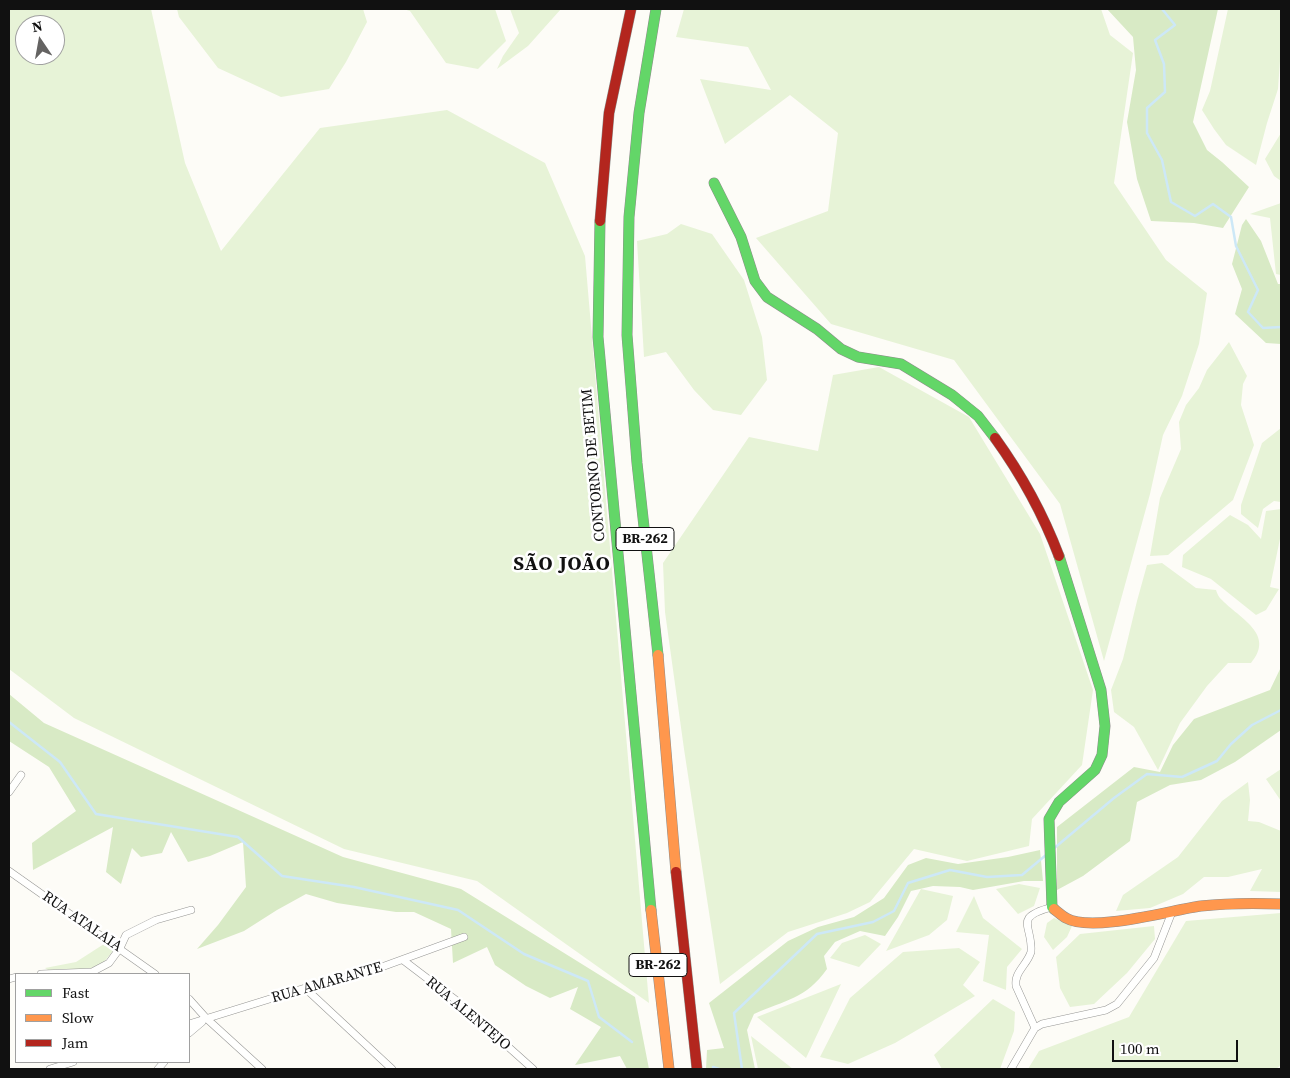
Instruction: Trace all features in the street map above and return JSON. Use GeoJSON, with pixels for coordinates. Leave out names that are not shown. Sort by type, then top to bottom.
{"type":"FeatureCollection","features":[{"type":"Feature","properties":{"kind":"main road","name":"CONTORNO DE BETIM"},"geometry":{"type":"LineString","coordinates":[[631,9],[610,113],[600,219],[598,337],[644,850],[669,1069]]}},
{"type":"Feature","properties":{"kind":"main road","name":"BR-262"},"geometry":{"type":"LineString","coordinates":[[656,9],[639,113],[629,217],[627,335],[637,463],[697,1069]]}},
{"type":"Feature","properties":{"kind":"main road"},"geometry":{"type":"LineString","coordinates":[[714,183],[741,237],[756,281],[767,297],[817,329],[841,349],[858,357],[901,364],[952,395],[978,416],[1004,452],[1039,510],[1058,554],[1101,690],[1105,726],[1102,754],[1094,770],[1059,802],[1049,819],[1052,907],[1067,919],[1090,923],[1148,917],[1200,906],[1241,903],[1281,904]]}},
{"type":"Feature","properties":{"kind":"street"},"geometry":{"type":"LineString","coordinates":[[9,792],[21,774]]}},
{"type":"Feature","properties":{"kind":"street","name":"RUA ATALAIA"},"geometry":{"type":"LineString","coordinates":[[9,870],[154,973]]}},
{"type":"Feature","properties":{"kind":"street"},"geometry":{"type":"LineString","coordinates":[[1035,1028],[1015,980],[1016,975],[1032,952],[1027,928],[1028,919],[1032,914],[1052,907]]}},
{"type":"Feature","properties":{"kind":"street"},"geometry":{"type":"LineString","coordinates":[[66,973],[92,972],[109,962],[120,948],[126,935],[156,920],[191,910]]}},
{"type":"Feature","properties":{"kind":"street"},"geometry":{"type":"LineString","coordinates":[[1011,1069],[1035,1028],[1042,1024],[1106,1010],[1117,1004],[1154,958],[1172,912]]}},
{"type":"Feature","properties":{"kind":"street","name":"RUA AMARANTE"},"geometry":{"type":"LineString","coordinates":[[190,1024],[305,988],[368,972],[464,937]]}},
{"type":"Feature","properties":{"kind":"street","name":"RUA ALENTEJO"},"geometry":{"type":"LineString","coordinates":[[403,960],[457,1001],[533,1069]]}},
{"type":"Feature","properties":{"kind":"street"},"geometry":{"type":"LineString","coordinates":[[305,988],[392,1069]]}},
{"type":"Feature","properties":{"kind":"street"},"geometry":{"type":"LineString","coordinates":[[190,1001],[262,1069]]}},
{"type":"Feature","properties":{"kind":"street"},"geometry":{"type":"LineString","coordinates":[[190,1032],[206,1018]]}},
{"type":"Feature","properties":{"kind":"street"},"geometry":{"type":"LineString","coordinates":[[50,1069],[70,1063]]}},
{"type":"Feature","properties":{"kind":"green space"},"geometry":{"type":"Polygon","coordinates":[[[9,9],[151,9],[185,163],[221,251],[320,128],[447,110],[545,163],[585,256],[649,1003],[477,881],[344,849],[74,718],[9,669],[9,9]]]}},
{"type":"Feature","properties":{"kind":"green space"},"geometry":{"type":"Polygon","coordinates":[[[177,9],[363,9],[367,22],[329,89],[281,97],[218,68],[179,17],[177,9]]]}},
{"type":"Feature","properties":{"kind":"green space"},"geometry":{"type":"Polygon","coordinates":[[[403,9],[495,9],[506,41],[478,69],[446,63],[410,11],[403,9]]]}},
{"type":"Feature","properties":{"kind":"green space"},"geometry":{"type":"Polygon","coordinates":[[[510,9],[561,9],[528,46],[497,69],[503,56],[519,33],[510,9]]]}},
{"type":"Feature","properties":{"kind":"green space"},"geometry":{"type":"Polygon","coordinates":[[[684,9],[1101,9],[1110,35],[1133,53],[1114,183],[1166,260],[1207,293],[1199,344],[1182,396],[1163,435],[1150,494],[1104,661],[1060,504],[954,360],[831,324],[756,238],[828,211],[838,133],[790,95],[725,144],[700,79],[771,90],[748,47],[676,37],[684,9]]]}},
{"type":"Feature","properties":{"kind":"green space"},"geometry":{"type":"Polygon","coordinates":[[[1107,9],[1218,9],[1193,122],[1207,150],[1249,187],[1223,228],[1194,223],[1151,221],[1137,179],[1127,122],[1136,70],[1133,37],[1107,9]]]}},
{"type":"Feature","properties":{"kind":"green space"},"geometry":{"type":"Polygon","coordinates":[[[1228,9],[1281,9],[1278,89],[1256,165],[1226,145],[1202,110],[1210,91],[1228,9]]]}},
{"type":"Feature","properties":{"kind":"green space"},"geometry":{"type":"Polygon","coordinates":[[[1281,133],[1281,181],[1274,176],[1265,159],[1281,133]]]}},
{"type":"Feature","properties":{"kind":"green space"},"geometry":{"type":"Polygon","coordinates":[[[1281,203],[1281,275],[1276,274],[1270,218],[1250,214],[1281,203]]]}},
{"type":"Feature","properties":{"kind":"green space"},"geometry":{"type":"Polygon","coordinates":[[[1246,219],[1261,241],[1278,284],[1281,284],[1281,344],[1266,343],[1235,314],[1242,289],[1232,264],[1242,225],[1246,219]]]}},
{"type":"Feature","properties":{"kind":"green space"},"geometry":{"type":"Polygon","coordinates":[[[681,224],[712,234],[744,280],[762,337],[767,380],[741,415],[713,410],[694,390],[666,352],[644,357],[637,241],[667,234],[681,224]]]}},
{"type":"Feature","properties":{"kind":"green space"},"geometry":{"type":"Polygon","coordinates":[[[1229,342],[1247,376],[1243,384],[1241,405],[1254,445],[1233,500],[1168,555],[1150,556],[1160,498],[1181,449],[1179,422],[1186,405],[1199,388],[1207,370],[1229,342]]]}},
{"type":"Feature","properties":{"kind":"green space"},"geometry":{"type":"Polygon","coordinates":[[[879,367],[969,417],[1040,534],[1093,690],[1082,765],[1032,819],[1029,846],[967,861],[914,849],[870,902],[847,913],[788,932],[720,984],[665,612],[663,563],[749,437],[818,451],[833,375],[879,367]]]}},
{"type":"Feature","properties":{"kind":"green space"},"geometry":{"type":"Polygon","coordinates":[[[1281,428],[1281,502],[1274,501],[1263,509],[1258,528],[1241,514],[1241,505],[1262,443],[1281,428]]]}},
{"type":"Feature","properties":{"kind":"green space"},"geometry":{"type":"Polygon","coordinates":[[[1281,509],[1281,534],[1270,587],[1279,589],[1266,610],[1256,615],[1211,579],[1182,567],[1183,555],[1230,515],[1248,525],[1261,539],[1266,511],[1281,509]]]}},
{"type":"Feature","properties":{"kind":"green space"},"geometry":{"type":"Polygon","coordinates":[[[1162,563],[1196,588],[1216,590],[1221,599],[1252,627],[1259,643],[1258,653],[1251,663],[1228,663],[1207,686],[1180,723],[1158,770],[1134,727],[1114,712],[1111,690],[1123,659],[1147,565],[1162,563]]]}},
{"type":"Feature","properties":{"kind":"green space"},"geometry":{"type":"Polygon","coordinates":[[[1281,667],[1281,730],[1235,762],[1201,780],[1170,785],[1137,802],[1130,841],[1083,876],[1057,890],[1057,827],[1134,767],[1160,772],[1173,745],[1194,719],[1270,690],[1281,667]]]}},
{"type":"Feature","properties":{"kind":"green space"},"geometry":{"type":"Polygon","coordinates":[[[9,694],[44,723],[343,857],[461,889],[635,997],[649,1069],[627,1069],[620,1056],[575,1065],[601,1027],[570,1009],[578,987],[550,998],[526,986],[495,965],[487,947],[453,963],[451,929],[414,912],[396,912],[337,903],[306,894],[244,931],[197,949],[218,925],[246,887],[243,842],[210,856],[188,862],[171,832],[162,853],[141,857],[132,848],[121,884],[106,872],[113,827],[33,870],[32,843],[76,811],[49,767],[9,741],[9,694]]]}},
{"type":"Feature","properties":{"kind":"green space"},"geometry":{"type":"Polygon","coordinates":[[[1281,769],[1281,801],[1266,779],[1281,769]]]}},
{"type":"Feature","properties":{"kind":"green space"},"geometry":{"type":"Polygon","coordinates":[[[1248,782],[1250,800],[1248,821],[1259,822],[1281,831],[1281,892],[1250,891],[1262,869],[1228,877],[1204,877],[1183,894],[1150,908],[1116,911],[1123,895],[1178,857],[1222,801],[1248,782]]]}},
{"type":"Feature","properties":{"kind":"green space"},"geometry":{"type":"Polygon","coordinates":[[[1040,850],[1043,881],[1024,881],[973,890],[960,887],[933,886],[911,891],[898,917],[885,936],[860,931],[835,942],[824,956],[827,969],[811,987],[794,998],[754,1014],[747,1030],[755,1069],[706,1069],[707,1050],[724,1048],[709,1003],[788,941],[818,927],[854,917],[884,898],[908,865],[926,858],[958,864],[1008,857],[1040,850]]]}},
{"type":"Feature","properties":{"kind":"green space"},"geometry":{"type":"Polygon","coordinates":[[[1019,884],[1040,888],[1034,906],[1018,914],[996,889],[1019,884]]]}},
{"type":"Feature","properties":{"kind":"green space"},"geometry":{"type":"Polygon","coordinates":[[[921,889],[953,896],[947,920],[929,935],[886,951],[921,889]]]}},
{"type":"Feature","properties":{"kind":"green space"},"geometry":{"type":"Polygon","coordinates":[[[974,896],[983,918],[1022,949],[1007,967],[1006,990],[983,981],[989,935],[956,932],[974,896]]]}},
{"type":"Feature","properties":{"kind":"green space"},"geometry":{"type":"Polygon","coordinates":[[[1281,913],[1281,1065],[1276,1069],[1028,1069],[1039,1051],[1129,1017],[1186,921],[1281,913]]]}},
{"type":"Feature","properties":{"kind":"green space"},"geometry":{"type":"Polygon","coordinates":[[[1054,918],[1072,926],[1067,937],[1053,950],[1044,937],[1047,923],[1054,918]]]}},
{"type":"Feature","properties":{"kind":"green space"},"geometry":{"type":"Polygon","coordinates":[[[1154,926],[1155,939],[1127,973],[1094,1004],[1070,1007],[1060,988],[1056,957],[1080,934],[1154,926]]]}},
{"type":"Feature","properties":{"kind":"green space"},"geometry":{"type":"Polygon","coordinates":[[[865,935],[881,944],[859,967],[830,958],[842,943],[865,935]]]}},
{"type":"Feature","properties":{"kind":"green space"},"geometry":{"type":"Polygon","coordinates":[[[104,944],[113,951],[103,963],[91,968],[48,970],[45,968],[76,962],[104,944]]]}},
{"type":"Feature","properties":{"kind":"green space"},"geometry":{"type":"Polygon","coordinates":[[[959,948],[980,962],[963,985],[975,996],[895,1043],[848,1064],[820,1057],[850,998],[903,952],[959,948]]]}},
{"type":"Feature","properties":{"kind":"green space"},"geometry":{"type":"Polygon","coordinates":[[[841,984],[806,1058],[757,1017],[841,984]]]}},
{"type":"Feature","properties":{"kind":"green space"},"geometry":{"type":"Polygon","coordinates":[[[993,999],[1015,1012],[1014,1031],[1000,1069],[942,1069],[934,1055],[993,999]]]}},
{"type":"Feature","properties":{"kind":"green space"},"geometry":{"type":"Polygon","coordinates":[[[751,1036],[793,1069],[758,1069],[751,1036]]]}},
{"type":"Feature","properties":{"kind":"waterway"},"geometry":{"type":"LineString","coordinates":[[1162,9],[1175,25],[1155,40],[1164,64],[1165,92],[1147,108],[1147,133],[1162,160],[1171,202],[1195,216],[1213,204],[1231,217],[1236,246],[1258,290],[1248,312],[1263,328],[1281,327]]}},
{"type":"Feature","properties":{"kind":"waterway"},"geometry":{"type":"LineString","coordinates":[[1052,850],[1114,798],[1147,774],[1182,777],[1217,761],[1231,744],[1252,725],[1281,710]]}},
{"type":"Feature","properties":{"kind":"waterway"},"geometry":{"type":"LineString","coordinates":[[9,722],[60,762],[96,814],[238,837],[282,876],[354,887],[458,910],[524,954],[588,981],[599,1017],[632,1042]]}},
{"type":"Feature","properties":{"kind":"waterway"},"geometry":{"type":"LineString","coordinates":[[742,1069],[734,1013],[817,934],[873,922],[894,911],[908,883],[950,870],[987,877],[1022,875],[1046,855]]}},
{"type":"Feature","properties":{"kind":"waterway"},"geometry":{"type":"LineString","coordinates":[[713,1067],[719,1069]]}},
{"type":"Feature","properties":{"kind":"traffic: fast"},"geometry":{"type":"LineString","coordinates":[[656,9],[639,113],[629,217],[627,335],[637,463],[658,655]]}},
{"type":"Feature","properties":{"kind":"traffic: fast"},"geometry":{"type":"LineString","coordinates":[[714,183],[741,237],[755,281],[767,297],[817,329],[841,349],[858,357],[901,364],[952,395],[978,416],[995,438]]}},
{"type":"Feature","properties":{"kind":"traffic: fast"},"geometry":{"type":"LineString","coordinates":[[600,221],[598,337],[651,910]]}},
{"type":"Feature","properties":{"kind":"traffic: fast"},"geometry":{"type":"LineString","coordinates":[[1054,909],[1052,907],[1049,819],[1059,802],[1095,770],[1102,755],[1105,726],[1101,690],[1059,556]]}},
{"type":"Feature","properties":{"kind":"traffic: slow"},"geometry":{"type":"LineString","coordinates":[[658,655],[676,872]]}},
{"type":"Feature","properties":{"kind":"traffic: slow"},"geometry":{"type":"LineString","coordinates":[[1054,909],[1066,918],[1078,922],[1094,923],[1132,919],[1201,906],[1281,904]]}},
{"type":"Feature","properties":{"kind":"traffic: slow"},"geometry":{"type":"LineString","coordinates":[[651,910],[669,1069]]}},
{"type":"Feature","properties":{"kind":"traffic: jam"},"geometry":{"type":"LineString","coordinates":[[600,221],[609,113],[631,9]]}},
{"type":"Feature","properties":{"kind":"traffic: jam"},"geometry":{"type":"LineString","coordinates":[[995,438],[1031,495],[1059,556]]}},
{"type":"Feature","properties":{"kind":"traffic: jam"},"geometry":{"type":"LineString","coordinates":[[676,872],[697,1069]]}},
{"type":"Feature","properties":{"kind":"district","name":"SÃO JOÃO"},"geometry":{"type":"Point","coordinates":[562,565]}}]}
